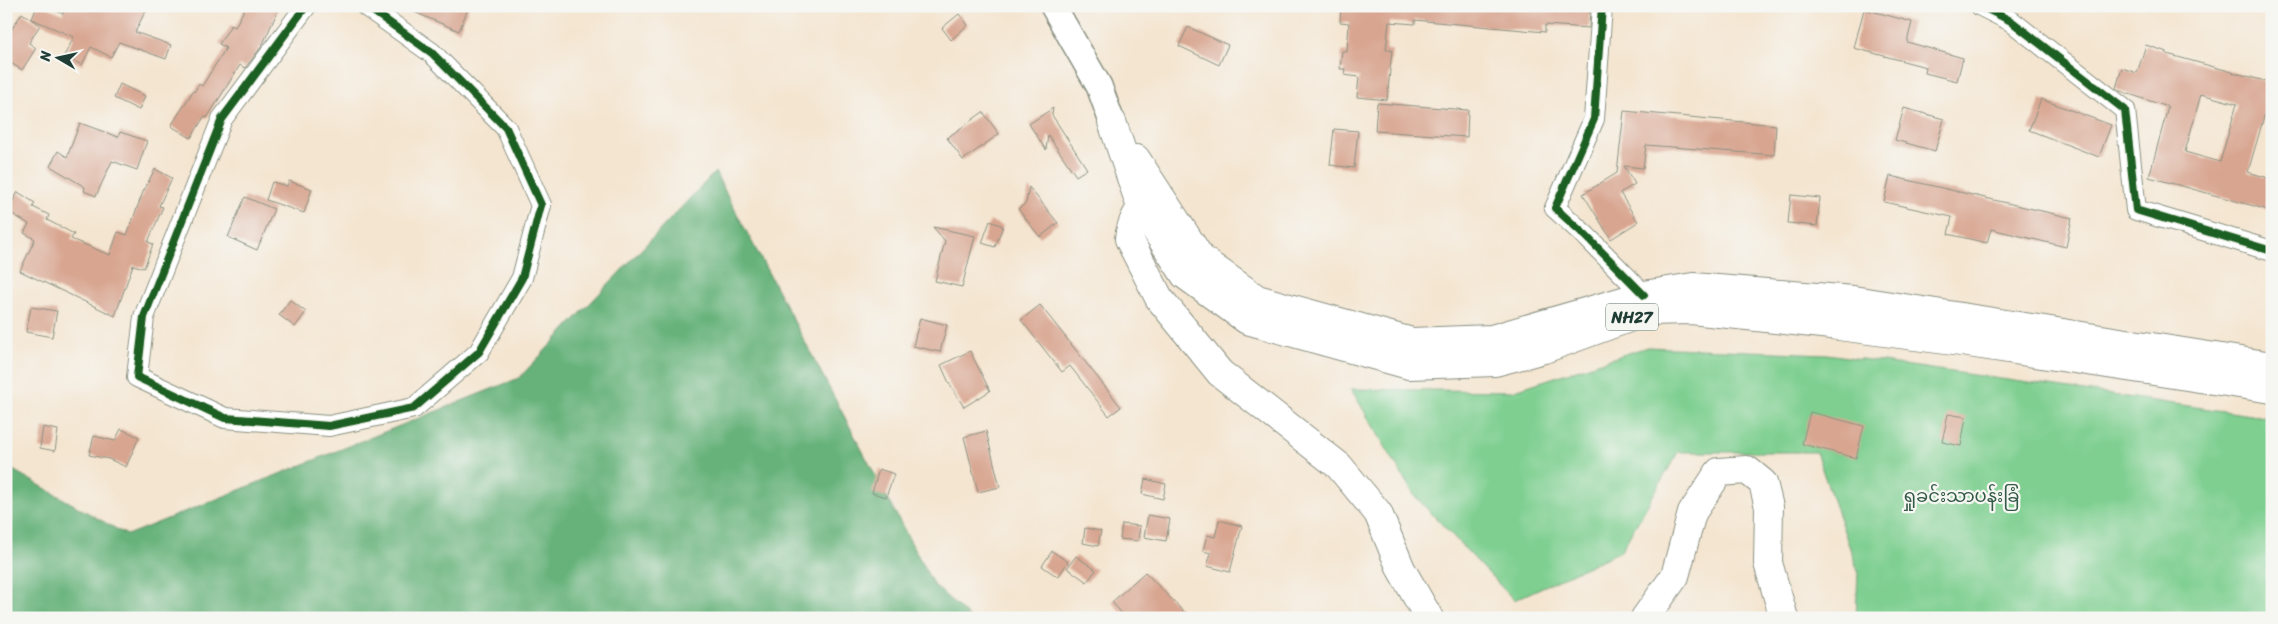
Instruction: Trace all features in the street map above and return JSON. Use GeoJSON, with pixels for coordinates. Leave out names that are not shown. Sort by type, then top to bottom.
{"type":"FeatureCollection","features":[{"type":"Feature","properties":{"kind":"highway","name":"NH27"},"geometry":{"type":"LineString","coordinates":[[1112,122],[1184,275],[1247,320],[1409,366],[1495,362],[1544,349],[1648,311],[1692,299],[1831,325],[1959,342],[2272,389]]}},
{"type":"Feature","properties":{"kind":"highway","name":"NH27"},"geometry":{"type":"LineString","coordinates":[[1149,200],[1201,259],[1257,299],[1412,342],[1492,339],[1644,295],[1692,299],[1853,300],[2272,366]]}},
{"type":"Feature","properties":{"kind":"highway"},"geometry":{"type":"LineString","coordinates":[[1149,200],[1130,229],[1129,239],[1159,298],[1220,373],[1339,466],[1378,513],[1401,569],[1429,618]]}},
{"type":"Feature","properties":{"kind":"highway"},"geometry":{"type":"LineString","coordinates":[[1645,618],[1675,576],[1692,513],[1719,472],[1747,470],[1763,483],[1769,507],[1768,563],[1784,618]]}},
{"type":"Feature","properties":{"kind":"main road"},"geometry":{"type":"LineString","coordinates":[[1052,6],[1099,86],[1112,122]]}},
{"type":"Feature","properties":{"kind":"street"},"geometry":{"type":"LineString","coordinates":[[306,6],[222,119],[144,317],[137,377],[226,418],[329,426],[414,408],[479,352],[522,278],[541,205],[506,128],[432,53],[366,6]]}},
{"type":"Feature","properties":{"kind":"street"},"geometry":{"type":"LineString","coordinates":[[1602,6],[1594,119],[1555,208],[1586,236],[1644,295]]}},
{"type":"Feature","properties":{"kind":"street"},"geometry":{"type":"LineString","coordinates":[[1981,6],[2011,21],[2126,110],[2136,210],[2272,251]]}},
{"type":"Feature","properties":{"kind":"green space"},"geometry":{"type":"Polygon","coordinates":[[[715,172],[933,584],[970,618],[6,618],[6,466],[127,535],[519,378],[715,172]]]}},
{"type":"Feature","properties":{"kind":"green space","name":"ရှုခင်းသာပန်းခြံ"},"geometry":{"type":"Polygon","coordinates":[[[1647,347],[1827,354],[2272,418],[2272,618],[1856,618],[1858,571],[1816,452],[1678,452],[1621,551],[1514,600],[1414,495],[1351,389],[1512,391],[1647,347]]]}},
{"type":"Feature","properties":{"kind":"building"},"geometry":{"type":"Polygon","coordinates":[[[37,6],[45,6],[63,14],[65,6],[148,6],[135,32],[171,45],[166,59],[119,42],[111,57],[91,47],[82,65],[64,56],[74,37],[32,19],[37,6]]]}},
{"type":"Feature","properties":{"kind":"building"},"geometry":{"type":"Polygon","coordinates":[[[246,6],[280,6],[262,46],[245,68],[240,65],[207,118],[204,117],[191,138],[171,126],[193,91],[199,84],[202,86],[226,48],[219,44],[231,25],[235,27],[246,6]]]}},
{"type":"Feature","properties":{"kind":"building"},"geometry":{"type":"Polygon","coordinates":[[[400,6],[469,6],[459,31],[400,6]]]}},
{"type":"Feature","properties":{"kind":"building"},"geometry":{"type":"Polygon","coordinates":[[[1341,6],[1590,6],[1589,28],[1545,25],[1545,32],[1415,20],[1415,24],[1389,22],[1386,50],[1392,50],[1387,100],[1357,97],[1359,77],[1344,75],[1345,69],[1340,69],[1342,51],[1347,52],[1349,23],[1340,22],[1341,6]]]}},
{"type":"Feature","properties":{"kind":"building"},"geometry":{"type":"Polygon","coordinates":[[[1864,9],[1912,22],[1907,42],[1963,58],[1957,81],[1925,73],[1926,67],[1854,48],[1864,9]]]}},
{"type":"Feature","properties":{"kind":"building"},"geometry":{"type":"Polygon","coordinates":[[[22,13],[40,25],[29,43],[36,48],[22,70],[6,60],[6,38],[22,13]]]}},
{"type":"Feature","properties":{"kind":"building"},"geometry":{"type":"Polygon","coordinates":[[[959,14],[968,25],[951,40],[942,28],[959,14]]]}},
{"type":"Feature","properties":{"kind":"building"},"geometry":{"type":"Polygon","coordinates":[[[1188,27],[1228,45],[1219,65],[1179,46],[1188,27]]]}},
{"type":"Feature","properties":{"kind":"building"},"geometry":{"type":"Polygon","coordinates":[[[2146,45],[2167,52],[2167,54],[2272,83],[2272,112],[2266,110],[2248,172],[2272,179],[2272,211],[2149,177],[2168,107],[2116,88],[2122,68],[2137,73],[2146,45]],[[2201,94],[2185,152],[2220,162],[2237,104],[2201,94]]]}},
{"type":"Feature","properties":{"kind":"building"},"geometry":{"type":"Polygon","coordinates":[[[120,84],[145,96],[139,110],[114,98],[120,84]]]}},
{"type":"Feature","properties":{"kind":"building"},"geometry":{"type":"Polygon","coordinates":[[[2041,99],[2111,125],[2099,157],[2029,130],[2041,99]]]}},
{"type":"Feature","properties":{"kind":"building"},"geometry":{"type":"Polygon","coordinates":[[[1377,103],[1468,110],[1467,137],[1375,131],[1377,103]]]}},
{"type":"Feature","properties":{"kind":"building"},"geometry":{"type":"Polygon","coordinates":[[[1053,108],[1052,115],[1087,169],[1076,176],[1048,135],[1046,150],[1029,124],[1053,108]]]}},
{"type":"Feature","properties":{"kind":"building"},"geometry":{"type":"Polygon","coordinates":[[[1904,108],[1944,119],[1935,151],[1895,140],[1904,108]]]}},
{"type":"Feature","properties":{"kind":"building"},"geometry":{"type":"Polygon","coordinates":[[[1624,111],[1776,125],[1774,155],[1646,145],[1643,168],[1624,166],[1635,184],[1620,193],[1638,222],[1611,239],[1583,194],[1617,173],[1624,111]]]}},
{"type":"Feature","properties":{"kind":"building"},"geometry":{"type":"Polygon","coordinates":[[[983,112],[999,134],[963,160],[947,138],[983,112]]]}},
{"type":"Feature","properties":{"kind":"building"},"geometry":{"type":"Polygon","coordinates":[[[80,123],[118,137],[120,132],[147,141],[137,170],[112,161],[96,196],[84,191],[85,187],[50,166],[58,151],[67,157],[80,123]]]}},
{"type":"Feature","properties":{"kind":"building"},"geometry":{"type":"Polygon","coordinates":[[[1334,129],[1358,131],[1354,168],[1330,165],[1334,129]]]}},
{"type":"Feature","properties":{"kind":"building"},"geometry":{"type":"Polygon","coordinates":[[[155,169],[172,178],[159,206],[163,207],[148,242],[153,244],[144,268],[133,265],[115,316],[20,271],[35,239],[24,233],[29,224],[7,211],[18,192],[35,203],[33,207],[49,215],[47,220],[74,234],[71,239],[110,255],[118,232],[127,235],[143,192],[155,169]]]}},
{"type":"Feature","properties":{"kind":"building"},"geometry":{"type":"Polygon","coordinates":[[[1890,176],[2072,218],[2066,247],[1991,229],[1987,243],[1948,234],[1952,217],[1884,202],[1890,176]]]}},
{"type":"Feature","properties":{"kind":"building"},"geometry":{"type":"Polygon","coordinates":[[[289,181],[312,189],[304,213],[266,200],[272,182],[287,186],[289,181]]]}},
{"type":"Feature","properties":{"kind":"building"},"geometry":{"type":"Polygon","coordinates":[[[1029,187],[1058,223],[1040,237],[1018,209],[1026,203],[1029,187]]]}},
{"type":"Feature","properties":{"kind":"building"},"geometry":{"type":"Polygon","coordinates":[[[1791,195],[1820,198],[1817,226],[1788,223],[1791,195]]]}},
{"type":"Feature","properties":{"kind":"building"},"geometry":{"type":"Polygon","coordinates":[[[245,197],[274,209],[257,250],[228,237],[245,197]]]}},
{"type":"Feature","properties":{"kind":"building"},"geometry":{"type":"Polygon","coordinates":[[[990,221],[1003,226],[995,247],[982,243],[990,221]]]}},
{"type":"Feature","properties":{"kind":"building"},"geometry":{"type":"Polygon","coordinates":[[[933,227],[975,236],[962,287],[935,281],[945,241],[933,227]]]}},
{"type":"Feature","properties":{"kind":"building"},"geometry":{"type":"Polygon","coordinates":[[[290,300],[306,312],[295,327],[279,315],[290,300]]]}},
{"type":"Feature","properties":{"kind":"building"},"geometry":{"type":"Polygon","coordinates":[[[1040,305],[1121,407],[1109,416],[1070,366],[1062,372],[1021,320],[1040,305]]]}},
{"type":"Feature","properties":{"kind":"building"},"geometry":{"type":"Polygon","coordinates":[[[31,307],[57,311],[52,337],[26,332],[31,307]]]}},
{"type":"Feature","properties":{"kind":"building"},"geometry":{"type":"Polygon","coordinates":[[[920,318],[947,325],[940,352],[913,346],[920,318]]]}},
{"type":"Feature","properties":{"kind":"building"},"geometry":{"type":"Polygon","coordinates":[[[970,351],[990,391],[964,407],[950,385],[941,365],[970,351]]]}},
{"type":"Feature","properties":{"kind":"building"},"geometry":{"type":"Polygon","coordinates":[[[1810,412],[1864,426],[1856,458],[1802,444],[1810,412]]]}},
{"type":"Feature","properties":{"kind":"building"},"geometry":{"type":"Polygon","coordinates":[[[1948,414],[1966,417],[1961,446],[1942,442],[1948,414]]]}},
{"type":"Feature","properties":{"kind":"building"},"geometry":{"type":"Polygon","coordinates":[[[43,427],[58,430],[55,451],[40,448],[43,427]]]}},
{"type":"Feature","properties":{"kind":"building"},"geometry":{"type":"Polygon","coordinates":[[[121,429],[139,437],[126,467],[109,459],[89,455],[94,436],[115,441],[121,429]]]}},
{"type":"Feature","properties":{"kind":"building"},"geometry":{"type":"Polygon","coordinates":[[[986,431],[1000,487],[978,492],[964,437],[986,431]]]}},
{"type":"Feature","properties":{"kind":"building"},"geometry":{"type":"Polygon","coordinates":[[[879,469],[894,474],[886,497],[872,493],[879,469]]]}},
{"type":"Feature","properties":{"kind":"building"},"geometry":{"type":"Polygon","coordinates":[[[1145,479],[1166,484],[1163,499],[1142,494],[1145,479]]]}},
{"type":"Feature","properties":{"kind":"building"},"geometry":{"type":"Polygon","coordinates":[[[1148,515],[1170,519],[1166,541],[1144,537],[1148,515]]]}},
{"type":"Feature","properties":{"kind":"building"},"geometry":{"type":"Polygon","coordinates":[[[1219,520],[1242,526],[1230,572],[1207,566],[1211,553],[1203,551],[1207,535],[1215,537],[1219,520]]]}},
{"type":"Feature","properties":{"kind":"building"},"geometry":{"type":"Polygon","coordinates":[[[1122,524],[1140,526],[1138,541],[1120,539],[1122,524]]]}},
{"type":"Feature","properties":{"kind":"building"},"geometry":{"type":"Polygon","coordinates":[[[1085,528],[1101,531],[1098,546],[1083,543],[1085,528]]]}},
{"type":"Feature","properties":{"kind":"building"},"geometry":{"type":"Polygon","coordinates":[[[1052,551],[1068,562],[1058,577],[1042,566],[1052,551]]]}},
{"type":"Feature","properties":{"kind":"building"},"geometry":{"type":"Polygon","coordinates":[[[1076,556],[1096,570],[1087,582],[1067,568],[1076,556]]]}},
{"type":"Feature","properties":{"kind":"building"},"geometry":{"type":"Polygon","coordinates":[[[1145,572],[1190,618],[1126,618],[1112,602],[1145,572]]]}},
{"type":"Feature","properties":{"kind":"cycle path"},"geometry":{"type":"LineString","coordinates":[[306,6],[222,119],[144,317],[137,377],[225,418],[329,426],[414,408],[479,352],[522,278],[541,205],[506,128],[432,53],[366,6]]}},
{"type":"Feature","properties":{"kind":"cycle path"},"geometry":{"type":"LineString","coordinates":[[1602,6],[1594,119],[1555,208],[1586,236],[1644,295]]}},
{"type":"Feature","properties":{"kind":"cycle path"},"geometry":{"type":"LineString","coordinates":[[1981,6],[2011,21],[2125,110],[2136,210],[2272,251]]}}]}
